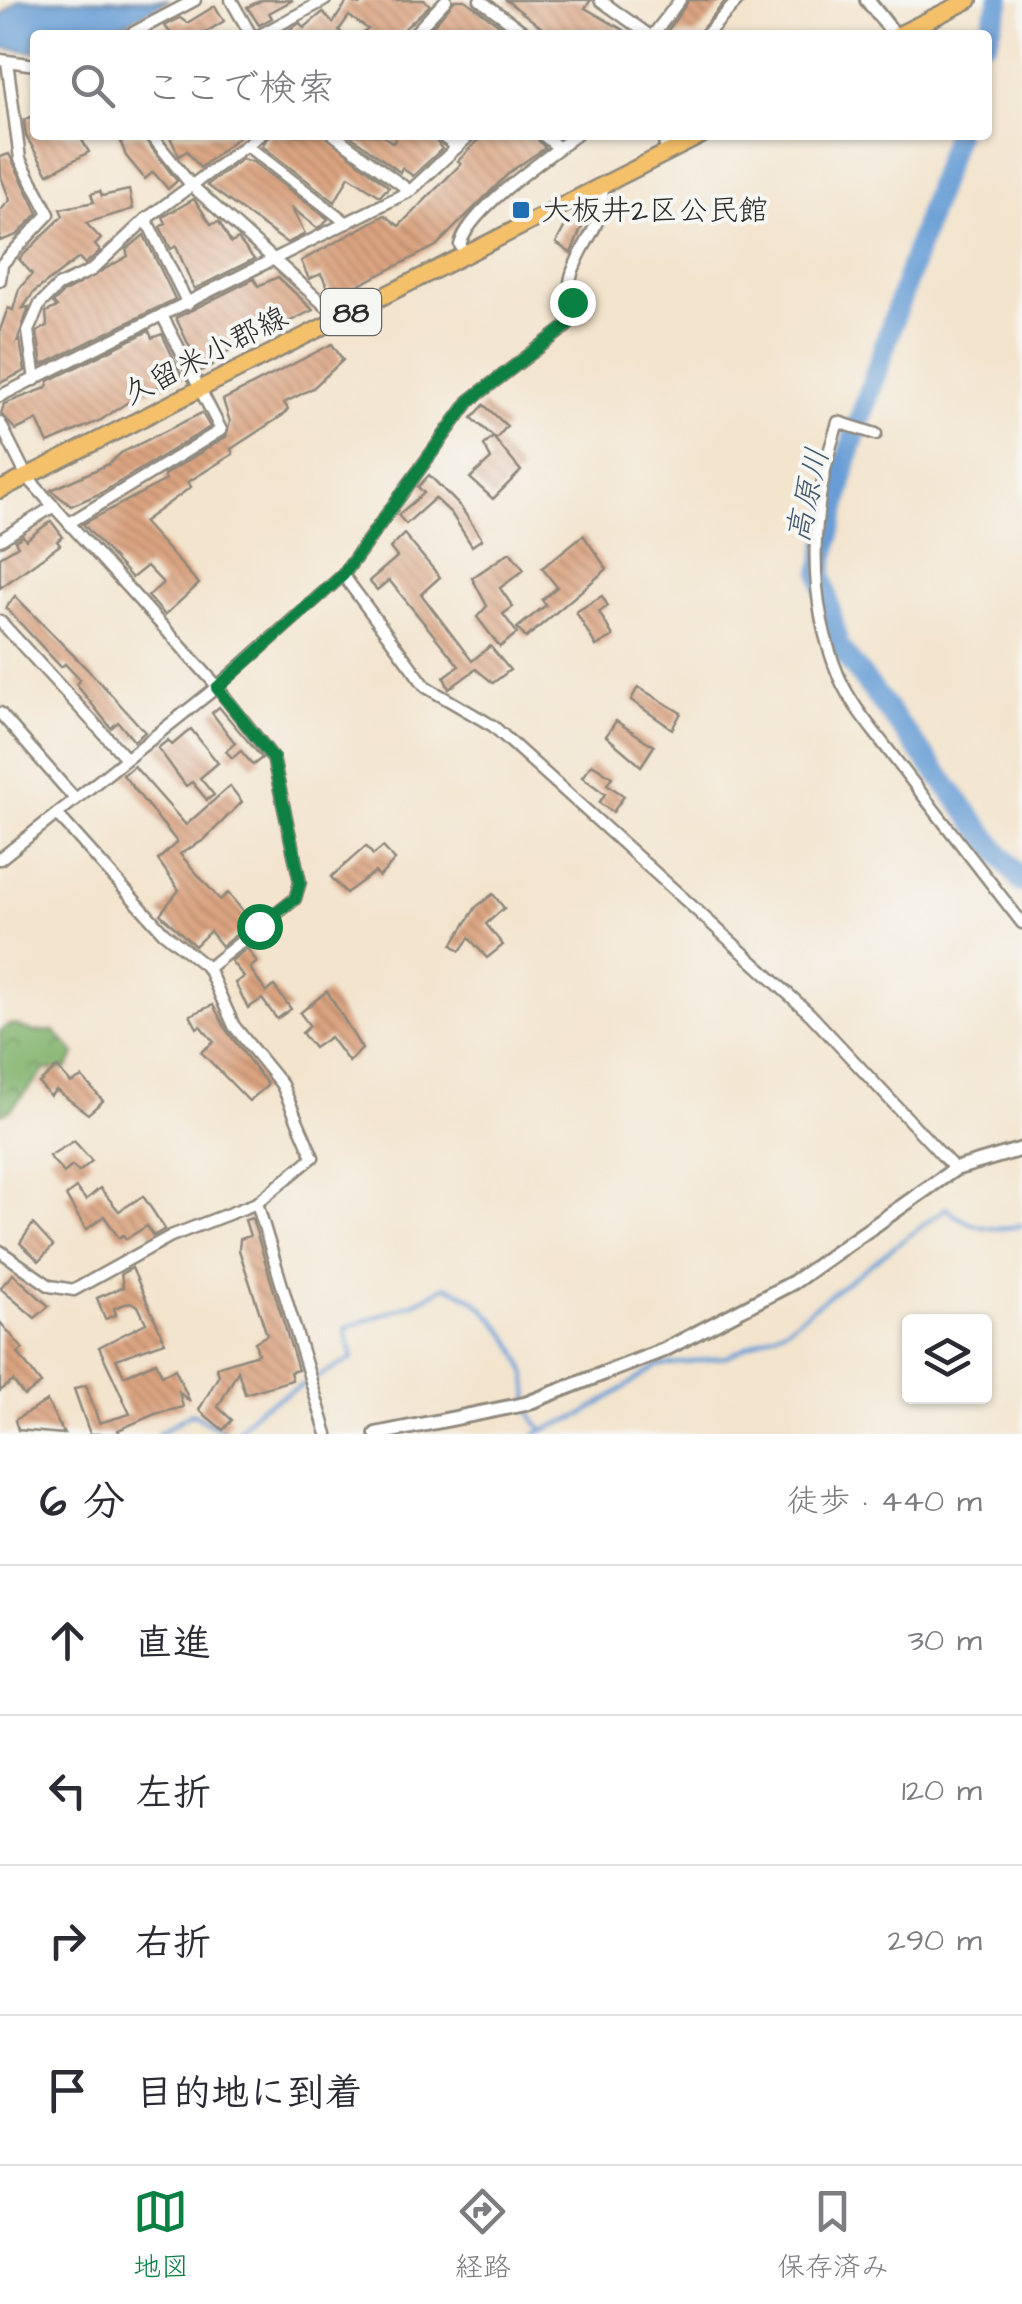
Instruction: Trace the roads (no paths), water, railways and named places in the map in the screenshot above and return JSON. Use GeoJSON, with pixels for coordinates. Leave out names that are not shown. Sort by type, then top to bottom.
{"type":"FeatureCollection","features":[{"type":"Feature","properties":{"kind":"main road"},"geometry":{"type":"LineString","coordinates":[[907,30],[970,0]]}},
{"type":"Feature","properties":{"kind":"main road","name":"久留米小郡線"},"geometry":{"type":"LineString","coordinates":[[0,490],[692,140]]}},
{"type":"Feature","properties":{"kind":"street"},"geometry":{"type":"LineString","coordinates":[[143,30],[194,0]]}},
{"type":"Feature","properties":{"kind":"street"},"geometry":{"type":"LineString","coordinates":[[231,0],[248,30]]}},
{"type":"Feature","properties":{"kind":"street"},"geometry":{"type":"LineString","coordinates":[[269,30],[325,0]]}},
{"type":"Feature","properties":{"kind":"street"},"geometry":{"type":"LineString","coordinates":[[417,30],[446,0]]}},
{"type":"Feature","properties":{"kind":"street"},"geometry":{"type":"LineString","coordinates":[[480,0],[521,30]]}},
{"type":"Feature","properties":{"kind":"street"},"geometry":{"type":"LineString","coordinates":[[600,0],[644,30]]}},
{"type":"Feature","properties":{"kind":"street"},"geometry":{"type":"LineString","coordinates":[[655,30],[680,0]]}},
{"type":"Feature","properties":{"kind":"street"},"geometry":{"type":"LineString","coordinates":[[711,30],[738,0]]}},
{"type":"Feature","properties":{"kind":"street"},"geometry":{"type":"LineString","coordinates":[[867,0],[893,30]]}},
{"type":"Feature","properties":{"kind":"street"},"geometry":{"type":"LineString","coordinates":[[0,280],[2,264],[49,214],[20,159],[3,60],[30,64]]}},
{"type":"Feature","properties":{"kind":"street"},"geometry":{"type":"LineString","coordinates":[[155,140],[191,185],[339,318]]}},
{"type":"Feature","properties":{"kind":"street"},"geometry":{"type":"LineString","coordinates":[[35,380],[28,331],[40,304],[58,286],[92,270],[146,219],[253,140]]}},
{"type":"Feature","properties":{"kind":"street"},"geometry":{"type":"LineString","coordinates":[[341,140],[410,191]]}},
{"type":"Feature","properties":{"kind":"street"},"geometry":{"type":"LineString","coordinates":[[447,140],[457,147]]}},
{"type":"Feature","properties":{"kind":"street"},"geometry":{"type":"LineString","coordinates":[[0,396],[410,191],[465,140]]}},
{"type":"Feature","properties":{"kind":"street"},"geometry":{"type":"LineString","coordinates":[[550,140],[560,148]]}},
{"type":"Feature","properties":{"kind":"street"},"geometry":{"type":"LineString","coordinates":[[466,254],[460,246],[463,234],[508,188],[570,140]]}},
{"type":"Feature","properties":{"kind":"street"},"geometry":{"type":"LineString","coordinates":[[663,140],[666,153]]}},
{"type":"Feature","properties":{"kind":"street"},"geometry":{"type":"LineString","coordinates":[[246,145],[348,223]]}},
{"type":"Feature","properties":{"kind":"street"},"geometry":{"type":"LineString","coordinates":[[0,859],[217,687],[343,575],[469,401],[567,326],[570,279],[598,227],[604,204],[602,186]]}},
{"type":"Feature","properties":{"kind":"street"},"geometry":{"type":"LineString","coordinates":[[146,219],[188,304]]}},
{"type":"Feature","properties":{"kind":"street"},"geometry":{"type":"LineString","coordinates":[[69,523],[220,430],[163,317]]}},
{"type":"Feature","properties":{"kind":"street"},"geometry":{"type":"LineString","coordinates":[[873,433],[838,422],[822,473],[816,550],[825,633],[840,680],[1022,923]]}},
{"type":"Feature","properties":{"kind":"street"},"geometry":{"type":"LineString","coordinates":[[0,423],[27,476],[217,687],[273,758],[300,882],[295,899],[208,968]]}},
{"type":"Feature","properties":{"kind":"street"},"geometry":{"type":"LineString","coordinates":[[0,540],[54,506]]}},
{"type":"Feature","properties":{"kind":"street"},"geometry":{"type":"LineString","coordinates":[[343,575],[426,688],[493,726],[646,864],[810,1014],[954,1169]]}},
{"type":"Feature","properties":{"kind":"street"},"geometry":{"type":"LineString","coordinates":[[0,620],[126,758]]}},
{"type":"Feature","properties":{"kind":"street"},"geometry":{"type":"LineString","coordinates":[[0,713],[75,799]]}},
{"type":"Feature","properties":{"kind":"street"},"geometry":{"type":"LineString","coordinates":[[0,1251],[50,1286],[74,1290],[172,1236],[257,1202],[309,1164],[313,1150],[282,1085],[225,1011],[208,968],[163,932],[57,814]]}},
{"type":"Feature","properties":{"kind":"street"},"geometry":{"type":"LineString","coordinates":[[376,1434],[526,1404],[664,1350],[794,1282],[954,1169],[1022,1148]]}},
{"type":"Feature","properties":{"kind":"street"},"geometry":{"type":"LineString","coordinates":[[257,1202],[328,1434]]}},
{"type":"Feature","properties":{"kind":"water"},"geometry":{"type":"Polygon","coordinates":[[[18,0],[169,0],[112,30],[30,30],[30,51],[0,47],[0,17],[18,0]]]}},
{"type":"Feature","properties":{"kind":"waterway","name":"高原川"},"geometry":{"type":"LineString","coordinates":[[990,30],[1000,0]]}},
{"type":"Feature","properties":{"kind":"waterway","name":"高原川"},"geometry":{"type":"LineString","coordinates":[[953,140],[848,456],[821,573],[838,646],[1022,882]]}},
{"type":"Feature","properties":{"kind":"waterway"},"geometry":{"type":"LineString","coordinates":[[535,1434],[584,1414],[657,1366],[726,1357],[787,1327],[946,1208],[981,1227],[1022,1225]]}},
{"type":"Feature","properties":{"kind":"waterway"},"geometry":{"type":"LineString","coordinates":[[235,1434],[258,1409],[353,1358],[345,1328],[409,1305],[445,1286],[482,1308],[513,1345],[525,1371],[532,1416],[543,1429]]}},
{"type":"Feature","properties":{"kind":"waterway"},"geometry":{"type":"LineString","coordinates":[[158,1434],[192,1413],[227,1434]]}},
{"type":"Feature","properties":{"kind":"place","name":"大板井2区公民館"},"geometry":{"type":"Point","coordinates":[521,210]}}]}
